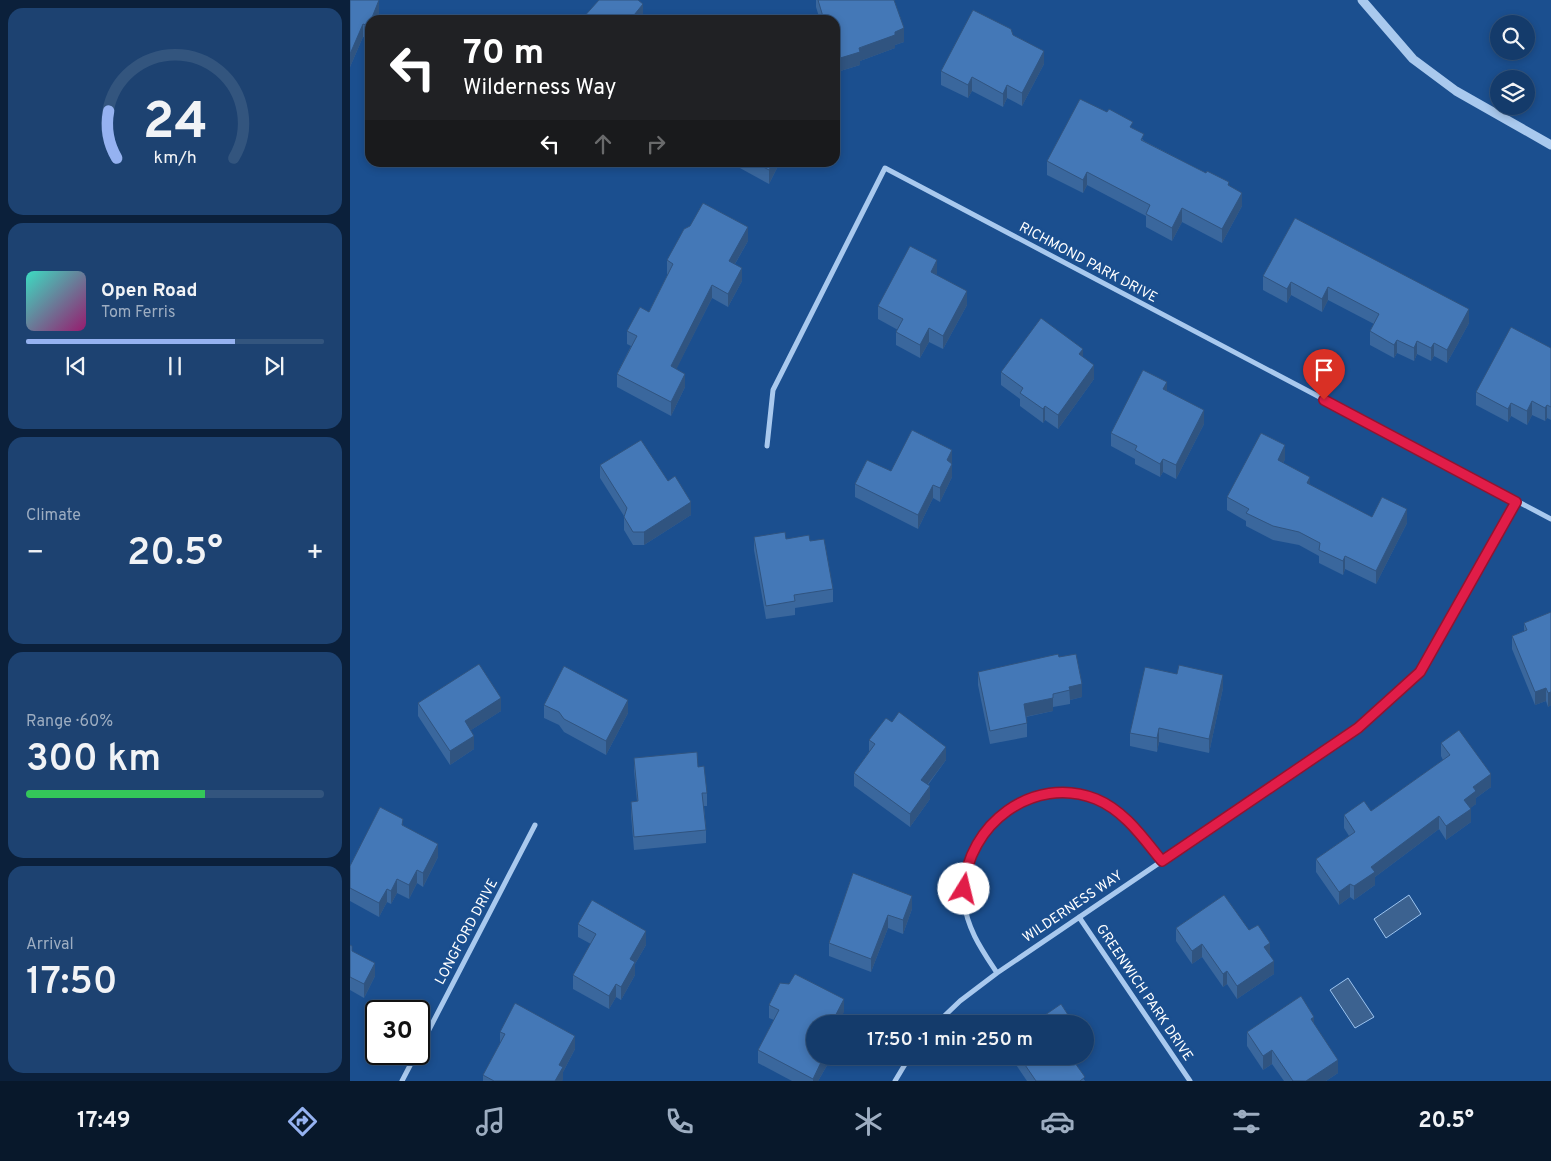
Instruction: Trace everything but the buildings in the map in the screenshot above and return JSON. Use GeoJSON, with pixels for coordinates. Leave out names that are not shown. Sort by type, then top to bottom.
{"type":"FeatureCollection","features":[{"type":"Feature","properties":{"kind":"street"},"geometry":{"type":"LineString","coordinates":[[1362,0],[1413,59],[1456,91],[1551,145]]}},
{"type":"Feature","properties":{"kind":"street","name":"RICHMOND PARK DRIVE"},"geometry":{"type":"LineString","coordinates":[[767,446],[773,390],[885,168],[1551,520]]}},
{"type":"Feature","properties":{"kind":"street","name":"WILDERNESS WAY"},"geometry":{"type":"LineString","coordinates":[[945,1015],[960,1001],[997,973],[1358,728],[1420,672],[1516,502]]}},
{"type":"Feature","properties":{"kind":"street"},"geometry":{"type":"LineString","coordinates":[[997,973],[972,934],[964,900],[965,878],[970,857],[980,838],[994,821],[1011,807],[1031,798],[1053,794],[1075,794],[1096,800],[1116,811],[1135,828],[1162,861]]}},
{"type":"Feature","properties":{"kind":"street","name":"LONGFORD DRIVE"},"geometry":{"type":"LineString","coordinates":[[430,1028],[535,825]]}},
{"type":"Feature","properties":{"kind":"street","name":"GREENWICH PARK DRIVE"},"geometry":{"type":"LineString","coordinates":[[1079,917],[1190,1081]]}},
{"type":"Feature","properties":{"kind":"street"},"geometry":{"type":"LineString","coordinates":[[402,1081],[410,1065]]}},
{"type":"Feature","properties":{"kind":"street"},"geometry":{"type":"LineString","coordinates":[[895,1081],[905,1065]]}},
{"type":"Feature","properties":{"kind":"water"},"geometry":{"type":"Polygon","coordinates":[[[1409,895],[1421,914],[1386,938],[1374,919],[1409,895]]]}},
{"type":"Feature","properties":{"kind":"water"},"geometry":{"type":"Polygon","coordinates":[[[1348,978],[1374,1017],[1355,1028],[1330,990],[1348,978]]]}},
{"type":"Feature","properties":{"kind":"route"},"geometry":{"type":"LineString","coordinates":[[964,889],[970,857],[980,838],[994,821],[1011,807],[1031,798],[1053,794],[1075,794],[1096,800],[1116,811],[1135,828],[1162,861],[1358,728],[1420,672],[1516,502],[1324,400]]}}]}
